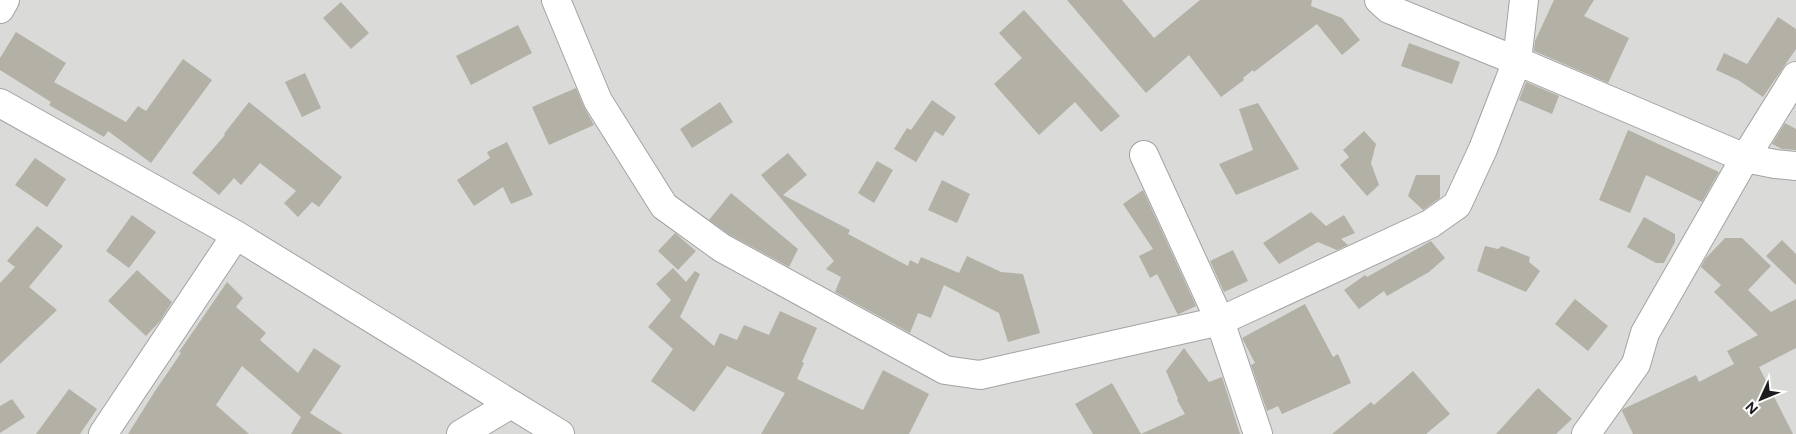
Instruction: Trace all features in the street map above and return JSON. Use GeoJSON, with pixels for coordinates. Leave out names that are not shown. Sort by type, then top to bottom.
{"type":"FeatureCollection","features":[{"type":"Feature","properties":{"kind":"street"},"geometry":{"type":"LineString","coordinates":[[0,9],[5,0]]}},
{"type":"Feature","properties":{"kind":"street"},"geometry":{"type":"LineString","coordinates":[[556,0],[598,101],[664,206],[722,248],[945,370],[980,375],[1220,321],[1430,224],[1457,205],[1484,149],[1517,61],[1524,0]]}},
{"type":"Feature","properties":{"kind":"street"},"geometry":{"type":"LineString","coordinates":[[1380,0],[1389,9],[1745,158],[1796,166]]}},
{"type":"Feature","properties":{"kind":"street"},"geometry":{"type":"LineString","coordinates":[[1586,434],[1636,364],[1645,333],[1745,158],[1796,76]]}},
{"type":"Feature","properties":{"kind":"street"},"geometry":{"type":"LineString","coordinates":[[0,103],[236,235],[560,434]]}},
{"type":"Feature","properties":{"kind":"street"},"geometry":{"type":"LineString","coordinates":[[1144,155],[1220,321],[1258,434]]}},
{"type":"Feature","properties":{"kind":"street"},"geometry":{"type":"LineString","coordinates":[[103,434],[236,235]]}},
{"type":"Feature","properties":{"kind":"street"},"geometry":{"type":"LineString","coordinates":[[461,434],[511,404]]}},
{"type":"Feature","properties":{"kind":"shaded area"},"geometry":{"type":"Polygon","coordinates":[[[0,0],[1796,0],[1796,434],[0,434],[0,0]]]}},
{"type":"Feature","properties":{"kind":"building"},"geometry":{"type":"Polygon","coordinates":[[[1067,0],[1122,0],[1154,38],[1200,0],[1312,0],[1311,6],[1342,18],[1360,40],[1342,55],[1317,24],[1254,72],[1253,70],[1243,78],[1244,80],[1221,97],[1189,55],[1146,93],[1067,0]]]}},
{"type":"Feature","properties":{"kind":"building"},"geometry":{"type":"Polygon","coordinates":[[[1554,0],[1594,0],[1584,16],[1629,38],[1608,83],[1534,51],[1535,41],[1554,0]]]}},
{"type":"Feature","properties":{"kind":"building"},"geometry":{"type":"Polygon","coordinates":[[[341,2],[369,33],[351,49],[323,18],[341,2]]]}},
{"type":"Feature","properties":{"kind":"building"},"geometry":{"type":"Polygon","coordinates":[[[1024,10],[1120,116],[1101,132],[1075,102],[1039,135],[994,84],[1022,58],[999,33],[1024,10]]]}},
{"type":"Feature","properties":{"kind":"building"},"geometry":{"type":"Polygon","coordinates":[[[1778,17],[1796,29],[1796,49],[1763,97],[1738,80],[1716,70],[1724,53],[1747,64],[1778,17]]]}},
{"type":"Feature","properties":{"kind":"building"},"geometry":{"type":"Polygon","coordinates":[[[518,25],[532,53],[471,85],[456,56],[518,25]]]}},
{"type":"Feature","properties":{"kind":"building"},"geometry":{"type":"Polygon","coordinates":[[[16,32],[66,63],[54,82],[126,122],[138,106],[146,111],[183,59],[212,80],[151,163],[108,131],[104,137],[49,105],[51,102],[0,70],[0,58],[16,32]]]}},
{"type":"Feature","properties":{"kind":"building"},"geometry":{"type":"Polygon","coordinates":[[[1409,43],[1460,62],[1452,84],[1401,66],[1409,43]]]}},
{"type":"Feature","properties":{"kind":"building"},"geometry":{"type":"Polygon","coordinates":[[[305,73],[321,108],[302,117],[285,82],[305,73]]]}},
{"type":"Feature","properties":{"kind":"building"},"geometry":{"type":"Polygon","coordinates":[[[1526,82],[1559,96],[1552,114],[1519,100],[1526,82]]]}},
{"type":"Feature","properties":{"kind":"building"},"geometry":{"type":"Polygon","coordinates":[[[576,88],[594,125],[549,145],[532,107],[576,88]]]}},
{"type":"Feature","properties":{"kind":"building"},"geometry":{"type":"Polygon","coordinates":[[[932,100],[956,117],[943,136],[935,131],[916,162],[894,149],[907,128],[911,130],[932,100]]]}},
{"type":"Feature","properties":{"kind":"building"},"geometry":{"type":"Polygon","coordinates":[[[249,102],[342,177],[319,207],[312,202],[298,217],[284,203],[296,191],[260,163],[241,185],[234,178],[219,195],[192,173],[225,135],[249,102]]]}},
{"type":"Feature","properties":{"kind":"building"},"geometry":{"type":"Polygon","coordinates":[[[720,102],[733,122],[692,148],[680,129],[720,102]]]}},
{"type":"Feature","properties":{"kind":"building"},"geometry":{"type":"Polygon","coordinates":[[[1258,103],[1299,169],[1236,195],[1219,164],[1253,150],[1239,109],[1258,103]]]}},
{"type":"Feature","properties":{"kind":"building"},"geometry":{"type":"Polygon","coordinates":[[[1785,123],[1796,129],[1796,150],[1782,149],[1772,144],[1785,123]]]}},
{"type":"Feature","properties":{"kind":"building"},"geometry":{"type":"Polygon","coordinates":[[[1628,130],[1719,172],[1702,202],[1646,175],[1630,213],[1599,200],[1628,130]]]}},
{"type":"Feature","properties":{"kind":"building"},"geometry":{"type":"Polygon","coordinates":[[[1364,131],[1376,144],[1371,163],[1379,185],[1367,196],[1340,165],[1349,157],[1343,150],[1364,131]]]}},
{"type":"Feature","properties":{"kind":"building"},"geometry":{"type":"Polygon","coordinates":[[[507,142],[533,195],[511,204],[503,187],[474,206],[457,180],[490,158],[487,152],[507,142]]]}},
{"type":"Feature","properties":{"kind":"building"},"geometry":{"type":"Polygon","coordinates":[[[788,153],[807,175],[783,195],[850,230],[848,234],[908,266],[910,260],[918,264],[921,257],[959,273],[967,256],[1001,272],[1023,274],[1040,333],[1008,342],[999,313],[944,285],[931,318],[918,313],[910,333],[835,292],[841,277],[826,269],[834,261],[761,175],[788,153]]]}},
{"type":"Feature","properties":{"kind":"building"},"geometry":{"type":"Polygon","coordinates":[[[35,158],[66,179],[47,207],[15,185],[35,158]]]}},
{"type":"Feature","properties":{"kind":"building"},"geometry":{"type":"Polygon","coordinates":[[[877,161],[893,170],[874,203],[858,193],[877,161]]]}},
{"type":"Feature","properties":{"kind":"building"},"geometry":{"type":"Polygon","coordinates":[[[1416,175],[1440,175],[1440,198],[1423,210],[1408,196],[1416,175]]]}},
{"type":"Feature","properties":{"kind":"building"},"geometry":{"type":"Polygon","coordinates":[[[942,180],[970,194],[957,223],[928,210],[942,180]]]}},
{"type":"Feature","properties":{"kind":"building"},"geometry":{"type":"Polygon","coordinates":[[[1143,190],[1196,306],[1178,315],[1157,274],[1150,278],[1139,256],[1153,249],[1123,204],[1143,190]]]}},
{"type":"Feature","properties":{"kind":"building"},"geometry":{"type":"Polygon","coordinates":[[[731,193],[798,249],[789,267],[730,235],[709,220],[731,193]]]}},
{"type":"Feature","properties":{"kind":"building"},"geometry":{"type":"Polygon","coordinates":[[[1311,212],[1326,226],[1344,215],[1355,233],[1341,239],[1348,245],[1337,250],[1318,242],[1279,264],[1263,243],[1311,212]]]}},
{"type":"Feature","properties":{"kind":"building"},"geometry":{"type":"Polygon","coordinates":[[[132,215],[156,232],[129,268],[106,251],[132,215]]]}},
{"type":"Feature","properties":{"kind":"building"},"geometry":{"type":"Polygon","coordinates":[[[1644,217],[1675,234],[1675,242],[1664,263],[1656,263],[1627,247],[1644,217]]]}},
{"type":"Feature","properties":{"kind":"building"},"geometry":{"type":"Polygon","coordinates":[[[37,226],[63,246],[29,287],[57,310],[0,364],[0,283],[15,267],[7,261],[37,226]]]}},
{"type":"Feature","properties":{"kind":"building"},"geometry":{"type":"Polygon","coordinates":[[[675,233],[696,251],[678,270],[658,251],[675,233]]]}},
{"type":"Feature","properties":{"kind":"building"},"geometry":{"type":"Polygon","coordinates":[[[1725,238],[1742,238],[1771,266],[1748,290],[1771,312],[1796,299],[1796,348],[1759,367],[1793,434],[1633,434],[1622,411],[1623,409],[1696,375],[1699,382],[1734,364],[1727,351],[1758,335],[1714,292],[1721,285],[1701,267],[1705,259],[1725,238]]]}},
{"type":"Feature","properties":{"kind":"building"},"geometry":{"type":"Polygon","coordinates":[[[1782,240],[1796,254],[1796,285],[1766,256],[1782,240]]]}},
{"type":"Feature","properties":{"kind":"building"},"geometry":{"type":"Polygon","coordinates":[[[1431,241],[1445,258],[1429,272],[1387,296],[1384,291],[1359,309],[1344,290],[1365,275],[1367,277],[1431,241]]]}},
{"type":"Feature","properties":{"kind":"building"},"geometry":{"type":"Polygon","coordinates":[[[1485,246],[1498,249],[1502,246],[1530,257],[1529,262],[1540,271],[1526,292],[1477,271],[1485,246]]]}},
{"type":"Feature","properties":{"kind":"building"},"geometry":{"type":"Polygon","coordinates":[[[1233,250],[1248,281],[1224,292],[1210,261],[1233,250]]]}},
{"type":"Feature","properties":{"kind":"building"},"geometry":{"type":"Polygon","coordinates":[[[673,268],[686,282],[695,271],[700,274],[680,317],[714,346],[720,333],[737,340],[744,325],[769,335],[780,311],[817,328],[802,362],[804,363],[797,379],[863,410],[883,370],[929,394],[909,434],[761,434],[785,393],[727,366],[694,412],[651,381],[673,349],[648,327],[671,300],[656,284],[673,268]]]}},
{"type":"Feature","properties":{"kind":"building"},"geometry":{"type":"Polygon","coordinates":[[[137,270],[172,302],[160,321],[146,336],[108,301],[137,270]]]}},
{"type":"Feature","properties":{"kind":"building"},"geometry":{"type":"Polygon","coordinates":[[[227,282],[243,298],[236,307],[266,333],[260,340],[298,373],[314,348],[341,366],[310,413],[343,434],[291,434],[301,417],[242,366],[216,405],[249,434],[128,434],[181,353],[179,352],[227,282]]]}},
{"type":"Feature","properties":{"kind":"building"},"geometry":{"type":"Polygon","coordinates":[[[1575,299],[1608,326],[1588,351],[1555,324],[1575,299]]]}},
{"type":"Feature","properties":{"kind":"building"},"geometry":{"type":"Polygon","coordinates":[[[1305,304],[1333,357],[1338,354],[1351,383],[1282,414],[1278,406],[1267,411],[1251,365],[1255,363],[1242,338],[1305,304]]]}},
{"type":"Feature","properties":{"kind":"building"},"geometry":{"type":"Polygon","coordinates":[[[1184,348],[1209,382],[1222,377],[1240,434],[1141,434],[1185,414],[1177,400],[1166,371],[1184,348]]]}},
{"type":"Feature","properties":{"kind":"building"},"geometry":{"type":"Polygon","coordinates":[[[1413,371],[1450,414],[1426,434],[1332,434],[1371,402],[1374,405],[1413,371]]]}},
{"type":"Feature","properties":{"kind":"building"},"geometry":{"type":"Polygon","coordinates":[[[1112,383],[1141,434],[1093,434],[1075,404],[1112,383]]]}},
{"type":"Feature","properties":{"kind":"building"},"geometry":{"type":"Polygon","coordinates":[[[1538,388],[1572,419],[1556,434],[1496,434],[1538,388]]]}},
{"type":"Feature","properties":{"kind":"building"},"geometry":{"type":"Polygon","coordinates":[[[69,389],[97,409],[80,434],[36,434],[69,389]]]}},
{"type":"Feature","properties":{"kind":"building"},"geometry":{"type":"Polygon","coordinates":[[[12,399],[25,417],[0,433],[0,406],[12,399]]]}}]}
